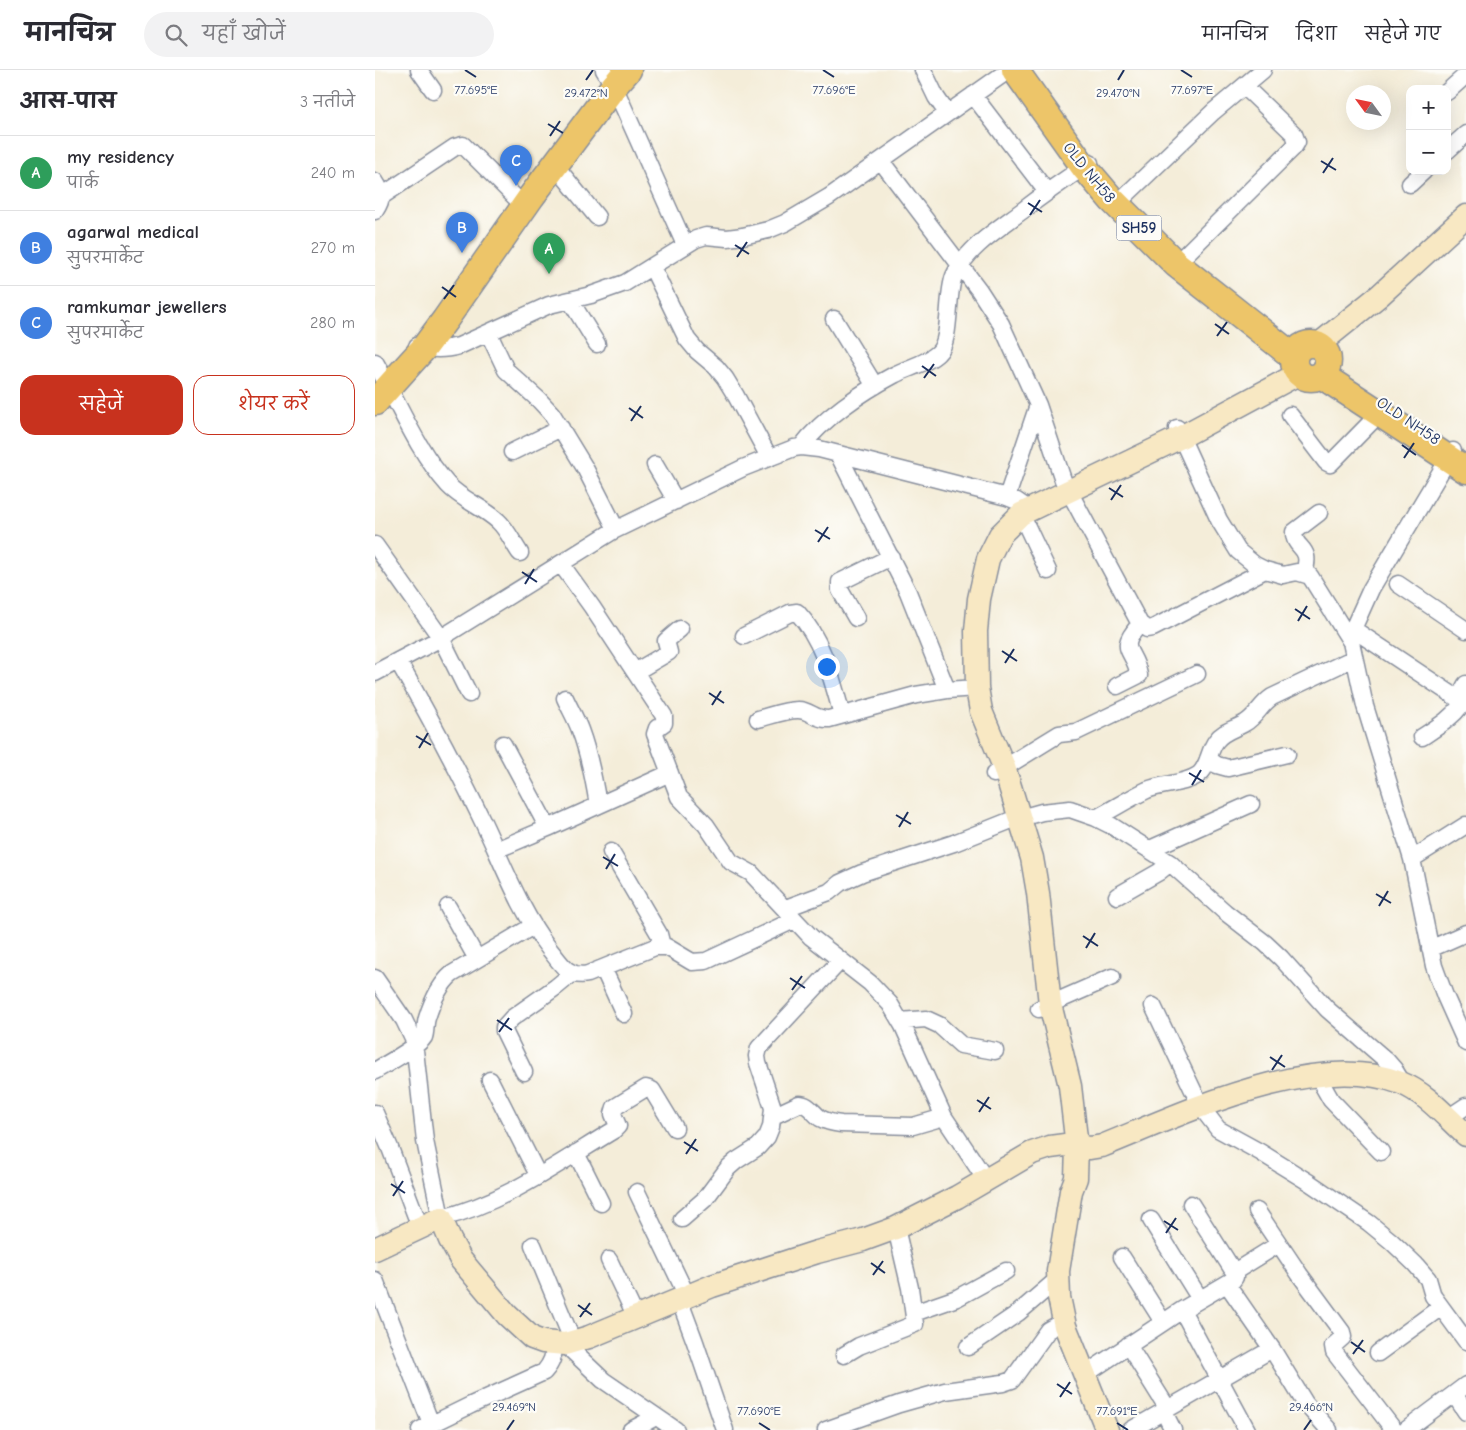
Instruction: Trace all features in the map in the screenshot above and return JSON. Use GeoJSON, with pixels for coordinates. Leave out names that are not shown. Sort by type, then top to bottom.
{"type":"FeatureCollection","features":[{"type":"Feature","properties":{"kind":"main road","name":"OLD NH58"},"geometry":{"type":"LineString","coordinates":[[1015,70],[1089,164],[1125,196],[1180,260]]}},
{"type":"Feature","properties":{"kind":"main road","name":"OLD NH58"},"geometry":{"type":"LineString","coordinates":[[1028,70],[1112,200],[1180,260],[1379,414],[1459,459]]}},
{"type":"Feature","properties":{"kind":"main road"},"geometry":{"type":"LineString","coordinates":[[379,382],[417,346],[462,297],[555,164],[613,74]]}},
{"type":"Feature","properties":{"kind":"main road"},"geometry":{"type":"LineString","coordinates":[[417,346],[437,313],[517,199],[613,74]]}},
{"type":"Feature","properties":{"kind":"main road"},"geometry":{"type":"LineString","coordinates":[[1310,360],[1466,216]]}},
{"type":"Feature","properties":{"kind":"main road"},"geometry":{"type":"LineString","coordinates":[[1107,1430],[1083,1375],[1064,1321],[1059,1297],[1059,1278],[1071,1192],[1067,1180],[1071,1146],[1057,1088],[1020,861],[1015,819],[999,770],[969,714],[964,689],[964,631],[967,598],[976,555],[990,528],[1019,506],[1066,486],[1179,432],[1310,360],[1387,303],[1466,231]]}},
{"type":"Feature","properties":{"kind":"main road","name":"OLD NH58"},"geometry":{"type":"LineString","coordinates":[[1310,360],[1459,459]]}},
{"type":"Feature","properties":{"kind":"main road"},"geometry":{"type":"LineString","coordinates":[[375,1249],[441,1218],[461,1260],[507,1315],[533,1338],[564,1343],[756,1271],[863,1240],[896,1228],[1032,1153],[1050,1147],[1071,1146],[1090,1148],[1101,1146],[1201,1107],[1282,1081],[1320,1074],[1359,1073],[1382,1076],[1403,1084],[1457,1112],[1466,1135]]}},
{"type":"Feature","properties":{"kind":"street"},"geometry":{"type":"LineString","coordinates":[[419,70],[433,90]]}},
{"type":"Feature","properties":{"kind":"street"},"geometry":{"type":"LineString","coordinates":[[923,70],[936,97],[947,113]]}},
{"type":"Feature","properties":{"kind":"street"},"geometry":{"type":"LineString","coordinates":[[417,346],[445,350],[459,346],[489,334],[539,309],[609,290],[625,283],[685,244],[706,236],[727,238],[743,236],[768,230],[785,223],[829,197],[1009,70]]}},
{"type":"Feature","properties":{"kind":"street"},"geometry":{"type":"LineString","coordinates":[[1125,196],[1213,112],[1263,70]]}},
{"type":"Feature","properties":{"kind":"street"},"geometry":{"type":"LineString","coordinates":[[613,74],[685,244]]}},
{"type":"Feature","properties":{"kind":"street"},"geometry":{"type":"LineString","coordinates":[[1451,88],[1466,75]]}},
{"type":"Feature","properties":{"kind":"street"},"geometry":{"type":"LineString","coordinates":[[1180,260],[1297,142],[1294,134],[1245,86]]}},
{"type":"Feature","properties":{"kind":"street"},"geometry":{"type":"LineString","coordinates":[[973,95],[1047,192]]}},
{"type":"Feature","properties":{"kind":"street"},"geometry":{"type":"LineString","coordinates":[[1451,147],[1466,134]]}},
{"type":"Feature","properties":{"kind":"street"},"geometry":{"type":"LineString","coordinates":[[377,196],[455,147],[463,145],[517,199]]}},
{"type":"Feature","properties":{"kind":"street"},"geometry":{"type":"LineString","coordinates":[[881,161],[979,290],[1001,324],[1038,405],[1066,486],[1140,624],[1147,629],[1153,628],[1265,570]]}},
{"type":"Feature","properties":{"kind":"street"},"geometry":{"type":"LineString","coordinates":[[555,164],[597,217]]}},
{"type":"Feature","properties":{"kind":"street"},"geometry":{"type":"LineString","coordinates":[[801,446],[821,425],[875,386],[934,357],[939,352],[945,339],[951,287],[960,266],[988,236],[1047,192],[1089,164]]}},
{"type":"Feature","properties":{"kind":"street"},"geometry":{"type":"LineString","coordinates":[[1410,184],[1420,175]]}},
{"type":"Feature","properties":{"kind":"street"},"geometry":{"type":"LineString","coordinates":[[652,267],[687,339],[725,378],[769,457]]}},
{"type":"Feature","properties":{"kind":"street"},"geometry":{"type":"LineString","coordinates":[[570,300],[597,344]]}},
{"type":"Feature","properties":{"kind":"street"},"geometry":{"type":"LineString","coordinates":[[834,319],[875,386]]}},
{"type":"Feature","properties":{"kind":"street"},"geometry":{"type":"LineString","coordinates":[[489,334],[505,370],[552,414],[597,490],[616,529]]}},
{"type":"Feature","properties":{"kind":"street"},"geometry":{"type":"LineString","coordinates":[[379,382],[440,475],[463,497],[500,523],[520,553]]}},
{"type":"Feature","properties":{"kind":"street"},"geometry":{"type":"LineString","coordinates":[[1038,405],[1019,506],[1047,571]]}},
{"type":"Feature","properties":{"kind":"street"},"geometry":{"type":"LineString","coordinates":[[1290,415],[1326,462],[1330,464],[1379,414]]}},
{"type":"Feature","properties":{"kind":"street"},"geometry":{"type":"LineString","coordinates":[[512,452],[561,428]]}},
{"type":"Feature","properties":{"kind":"street"},"geometry":{"type":"LineString","coordinates":[[1179,432],[1229,539],[1238,551],[1255,565],[1265,570],[1283,575],[1297,572],[1310,576],[1352,636],[1462,702]]}},
{"type":"Feature","properties":{"kind":"street"},"geometry":{"type":"LineString","coordinates":[[375,673],[441,638],[616,529],[785,450],[801,446],[838,454],[1019,506]]}},
{"type":"Feature","properties":{"kind":"street"},"geometry":{"type":"LineString","coordinates":[[758,719],[798,710],[823,719],[916,695],[964,689],[908,592],[838,454]]}},
{"type":"Feature","properties":{"kind":"street"},"geometry":{"type":"LineString","coordinates":[[1459,459],[1371,588],[1352,636],[1365,706],[1412,859],[1434,966],[1466,1043]]}},
{"type":"Feature","properties":{"kind":"street"},"geometry":{"type":"LineString","coordinates":[[655,465],[676,501]]}},
{"type":"Feature","properties":{"kind":"street"},"geometry":{"type":"LineString","coordinates":[[1304,573],[1307,556],[1295,538],[1294,532],[1319,513]]}},
{"type":"Feature","properties":{"kind":"street"},"geometry":{"type":"LineString","coordinates":[[375,545],[441,638],[469,694]]}},
{"type":"Feature","properties":{"kind":"street"},"geometry":{"type":"LineString","coordinates":[[856,618],[840,590],[840,582],[891,556]]}},
{"type":"Feature","properties":{"kind":"street"},"geometry":{"type":"LineString","coordinates":[[561,564],[664,716],[664,723],[657,728],[655,734],[679,797],[706,825],[731,862],[751,873],[811,937],[870,982],[890,1004],[900,1021],[944,1117],[986,1180]]}},
{"type":"Feature","properties":{"kind":"street"},"geometry":{"type":"LineString","coordinates":[[1398,584],[1466,630]]}},
{"type":"Feature","properties":{"kind":"street"},"geometry":{"type":"LineString","coordinates":[[745,636],[790,613],[797,612],[821,648],[842,715]]}},
{"type":"Feature","properties":{"kind":"street"},"geometry":{"type":"LineString","coordinates":[[1117,686],[1139,675],[1127,644],[1130,635],[1140,624]]}},
{"type":"Feature","properties":{"kind":"street"},"geometry":{"type":"LineString","coordinates":[[635,672],[669,652],[666,641],[680,629]]}},
{"type":"Feature","properties":{"kind":"street"},"geometry":{"type":"LineString","coordinates":[[1097,818],[1147,790],[1196,776],[1202,771],[1216,740],[1252,718],[1265,702],[1355,658]]}},
{"type":"Feature","properties":{"kind":"street"},"geometry":{"type":"LineString","coordinates":[[398,661],[460,776],[509,881],[533,926],[560,963],[580,976],[662,946],[692,962],[706,961],[829,892],[840,883],[862,873],[954,843],[1015,819],[1042,812],[1070,809],[1097,818],[1170,863],[1281,958],[1327,1009],[1394,1069],[1403,1084]]}},
{"type":"Feature","properties":{"kind":"street"},"geometry":{"type":"LineString","coordinates":[[999,770],[1059,734],[1076,732],[1197,674]]}},
{"type":"Feature","properties":{"kind":"street"},"geometry":{"type":"LineString","coordinates":[[1422,737],[1446,722],[1462,702],[1466,684]]}},
{"type":"Feature","properties":{"kind":"street"},"geometry":{"type":"LineString","coordinates":[[565,698],[580,728],[591,765],[598,806]]}},
{"type":"Feature","properties":{"kind":"street"},"geometry":{"type":"LineString","coordinates":[[503,744],[548,828]]}},
{"type":"Feature","properties":{"kind":"street"},"geometry":{"type":"LineString","coordinates":[[1208,759],[1217,765],[1228,768],[1287,754]]}},
{"type":"Feature","properties":{"kind":"street"},"geometry":{"type":"LineString","coordinates":[[495,850],[669,773]]}},
{"type":"Feature","properties":{"kind":"street"},"geometry":{"type":"LineString","coordinates":[[1150,849],[1251,804]]}},
{"type":"Feature","properties":{"kind":"street"},"geometry":{"type":"LineString","coordinates":[[1412,859],[1466,825]]}},
{"type":"Feature","properties":{"kind":"street"},"geometry":{"type":"LineString","coordinates":[[611,852],[659,934],[662,946]]}},
{"type":"Feature","properties":{"kind":"street"},"geometry":{"type":"LineString","coordinates":[[1117,896],[1159,872],[1170,863]]}},
{"type":"Feature","properties":{"kind":"street"},"geometry":{"type":"LineString","coordinates":[[447,908],[477,959]]}},
{"type":"Feature","properties":{"kind":"street"},"geometry":{"type":"LineString","coordinates":[[375,1071],[415,1046],[424,1037],[427,1019],[434,1000],[445,980],[533,926]]}},
{"type":"Feature","properties":{"kind":"street"},"geometry":{"type":"LineString","coordinates":[[1430,949],[1466,933]]}},
{"type":"Feature","properties":{"kind":"street"},"geometry":{"type":"LineString","coordinates":[[682,1219],[705,1199],[732,1164],[765,1141],[771,1127],[773,1108],[758,1064],[759,1048],[840,961]]}},
{"type":"Feature","properties":{"kind":"street"},"geometry":{"type":"LineString","coordinates":[[603,968],[624,1014]]}},
{"type":"Feature","properties":{"kind":"street"},"geometry":{"type":"LineString","coordinates":[[524,1072],[504,1031],[504,1027],[512,1018],[573,973]]}},
{"type":"Feature","properties":{"kind":"street"},"geometry":{"type":"LineString","coordinates":[[1044,1006],[1112,977]]}},
{"type":"Feature","properties":{"kind":"street"},"geometry":{"type":"LineString","coordinates":[[375,978],[404,1020],[415,1046],[425,1141],[441,1218],[485,1203],[515,1189],[616,1128],[617,1124],[613,1111],[615,1107],[646,1088],[652,1090],[675,1128]]}},
{"type":"Feature","properties":{"kind":"street"},"geometry":{"type":"LineString","coordinates":[[1153,1006],[1201,1107],[1213,1123],[1223,1133],[1260,1152],[1304,1179],[1391,1241],[1415,1264],[1427,1279],[1433,1296],[1466,1341]]}},
{"type":"Feature","properties":{"kind":"street"},"geometry":{"type":"LineString","coordinates":[[900,1021],[926,1018],[939,1025],[961,1045],[995,1051]]}},
{"type":"Feature","properties":{"kind":"street"},"geometry":{"type":"LineString","coordinates":[[1320,1074],[1323,1086],[1331,1100],[1381,1152]]}},
{"type":"Feature","properties":{"kind":"street"},"geometry":{"type":"LineString","coordinates":[[490,1080],[538,1175]]}},
{"type":"Feature","properties":{"kind":"street"},"geometry":{"type":"LineString","coordinates":[[773,1116],[799,1104],[809,1106],[823,1119],[841,1124],[907,1126],[920,1125],[944,1117]]}},
{"type":"Feature","properties":{"kind":"street"},"geometry":{"type":"LineString","coordinates":[[375,1113],[420,1227]]}},
{"type":"Feature","properties":{"kind":"street"},"geometry":{"type":"LineString","coordinates":[[576,1152],[601,1203]]}},
{"type":"Feature","properties":{"kind":"street"},"geometry":{"type":"LineString","coordinates":[[637,1192],[683,1298],[695,1342],[725,1430]]}},
{"type":"Feature","properties":{"kind":"street"},"geometry":{"type":"LineString","coordinates":[[1191,1204],[1272,1349],[1305,1403],[1329,1430]]}},
{"type":"Feature","properties":{"kind":"street"},"geometry":{"type":"LineString","coordinates":[[1257,1211],[1342,1332],[1343,1337],[1333,1346],[1334,1352],[1394,1430]]}},
{"type":"Feature","properties":{"kind":"street"},"geometry":{"type":"LineString","coordinates":[[1151,1220],[1200,1299]]}},
{"type":"Feature","properties":{"kind":"street"},"geometry":{"type":"LineString","coordinates":[[844,1355],[859,1346],[913,1325],[915,1322],[910,1288],[896,1228]]}},
{"type":"Feature","properties":{"kind":"street"},"geometry":{"type":"LineString","coordinates":[[1083,1375],[1200,1299],[1279,1244]]}},
{"type":"Feature","properties":{"kind":"street"},"geometry":{"type":"LineString","coordinates":[[533,1245],[564,1343],[603,1380],[676,1430]]}},
{"type":"Feature","properties":{"kind":"street"},"geometry":{"type":"LineString","coordinates":[[1123,1258],[1163,1322]]}},
{"type":"Feature","properties":{"kind":"street"},"geometry":{"type":"LineString","coordinates":[[609,1260],[636,1317]]}},
{"type":"Feature","properties":{"kind":"street"},"geometry":{"type":"LineString","coordinates":[[914,1313],[957,1298],[1006,1271]]}},
{"type":"Feature","properties":{"kind":"street"},"geometry":{"type":"LineString","coordinates":[[968,1347],[1018,1313],[1059,1278]]}},
{"type":"Feature","properties":{"kind":"street"},"geometry":{"type":"LineString","coordinates":[[375,1280],[425,1427],[544,1372],[551,1363],[554,1354],[564,1343]]}},
{"type":"Feature","properties":{"kind":"street"},"geometry":{"type":"LineString","coordinates":[[1379,1352],[1441,1308]]}},
{"type":"Feature","properties":{"kind":"street"},"geometry":{"type":"LineString","coordinates":[[1181,1310],[1247,1430]]}},
{"type":"Feature","properties":{"kind":"street"},"geometry":{"type":"LineString","coordinates":[[827,1430],[858,1425],[899,1404],[945,1391],[1003,1383],[1012,1380],[1048,1330],[1064,1321]]}},
{"type":"Feature","properties":{"kind":"street"},"geometry":{"type":"LineString","coordinates":[[1128,1345],[1166,1411],[1173,1430]]}},
{"type":"Feature","properties":{"kind":"street"},"geometry":{"type":"LineString","coordinates":[[1131,1430],[1272,1349]]}},
{"type":"Feature","properties":{"kind":"street"},"geometry":{"type":"LineString","coordinates":[[1406,1430],[1460,1389],[1466,1412]]}},
{"type":"Feature","properties":{"kind":"street"},"geometry":{"type":"LineString","coordinates":[[631,1430],[656,1417]]}},
{"type":"Feature","properties":{"kind":"place","name":"ramkumar jewellers"},"geometry":{"type":"Point","coordinates":[516,186]}},
{"type":"Feature","properties":{"kind":"place","name":"agarwal medical"},"geometry":{"type":"Point","coordinates":[462,253]}},
{"type":"Feature","properties":{"kind":"place","name":"my residency"},"geometry":{"type":"Point","coordinates":[549,274]}}]}
